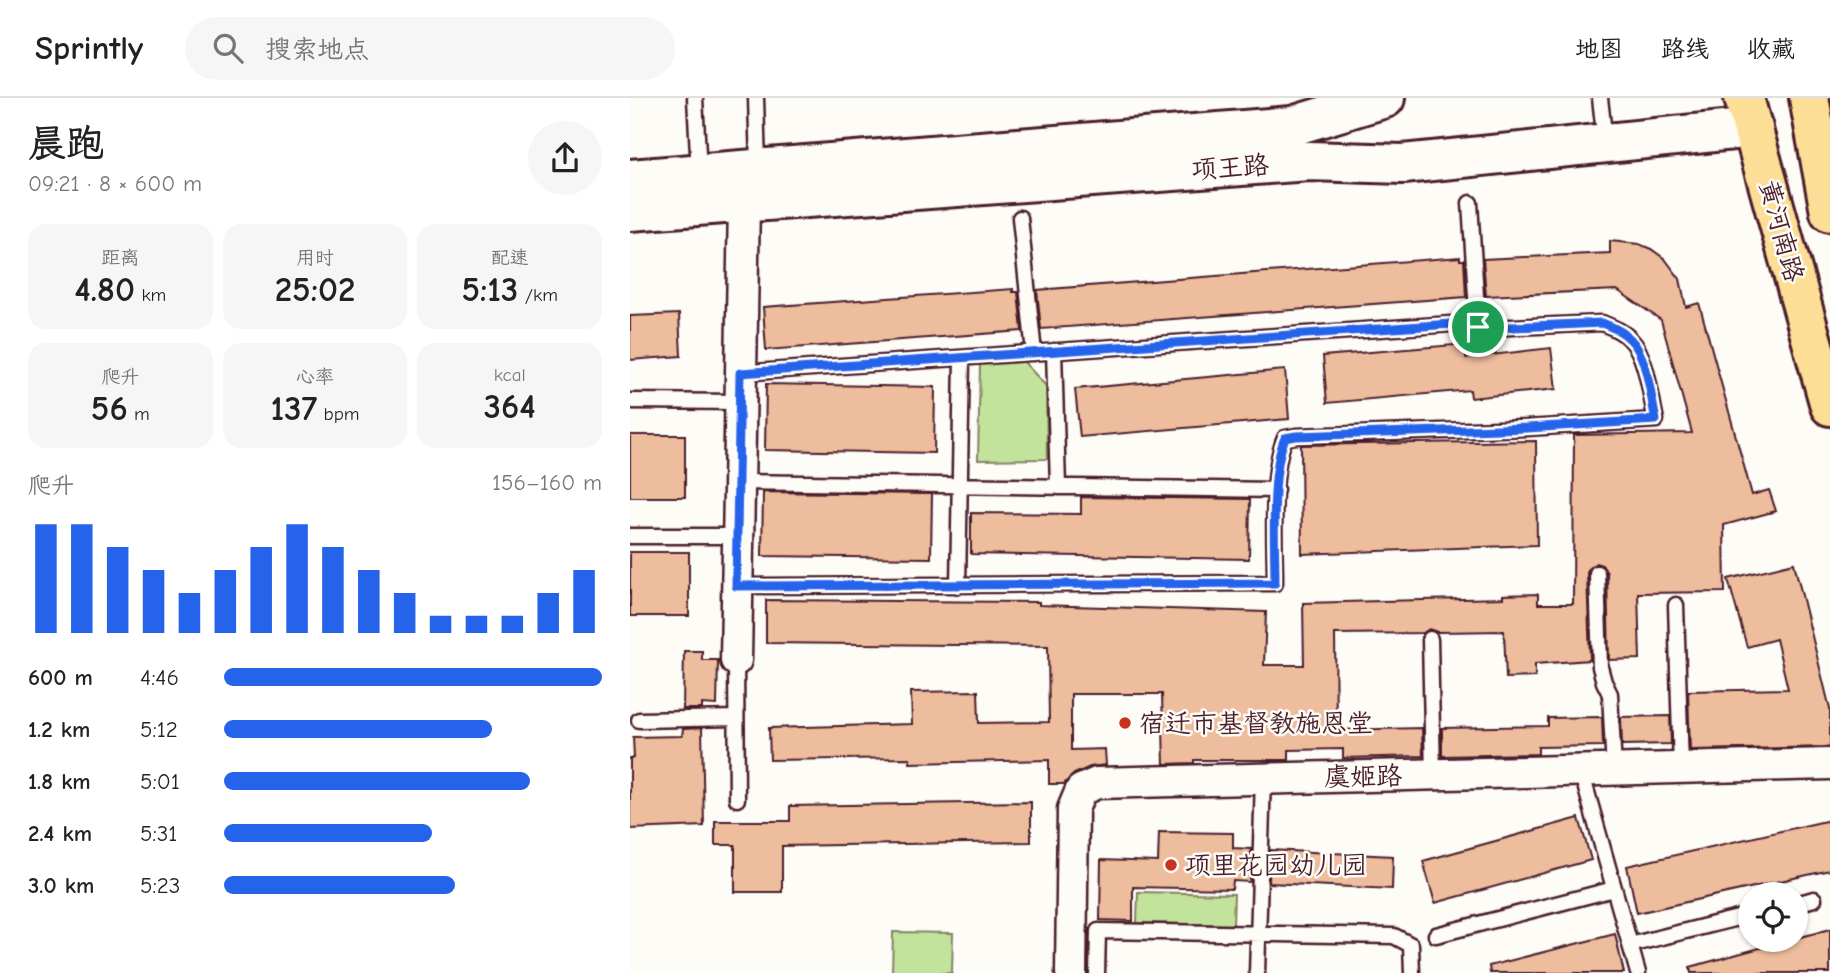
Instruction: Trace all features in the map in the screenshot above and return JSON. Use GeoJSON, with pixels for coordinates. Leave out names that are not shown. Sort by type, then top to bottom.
{"type":"FeatureCollection","features":[{"type":"Feature","properties":{"kind":"main road","name":"项王路"},"geometry":{"type":"LineString","coordinates":[[755,189],[1292,126],[1385,98]]}},
{"type":"Feature","properties":{"kind":"main road","name":"项王路"},"geometry":{"type":"LineString","coordinates":[[630,179],[701,190],[755,189],[1309,161],[1403,164],[1605,143],[1749,113],[1817,115]]}},
{"type":"Feature","properties":{"kind":"main road","name":"黄河南路"},"geometry":{"type":"LineString","coordinates":[[1749,113],[1830,406]]}},
{"type":"Feature","properties":{"kind":"main road","name":"黄河南路"},"geometry":{"type":"LineString","coordinates":[[1817,115],[1830,212]]}},
{"type":"Feature","properties":{"kind":"main road","name":"项王路"},"geometry":{"type":"LineString","coordinates":[[630,211],[701,190]]}},
{"type":"Feature","properties":{"kind":"street"},"geometry":{"type":"LineString","coordinates":[[736,660],[740,388],[755,189]]}},
{"type":"Feature","properties":{"kind":"street","name":"虞姬路"},"geometry":{"type":"LineString","coordinates":[[1071,973],[1073,809],[1081,790],[1097,783],[1830,764]]}},
{"type":"Feature","properties":{"kind":"lane"},"geometry":{"type":"LineString","coordinates":[[695,98],[701,190]]}},
{"type":"Feature","properties":{"kind":"lane"},"geometry":{"type":"LineString","coordinates":[[755,189],[756,98]]}},
{"type":"Feature","properties":{"kind":"lane"},"geometry":{"type":"LineString","coordinates":[[1600,98],[1605,143]]}},
{"type":"Feature","properties":{"kind":"lane"},"geometry":{"type":"LineString","coordinates":[[1470,203],[1478,327]]}},
{"type":"Feature","properties":{"kind":"lane"},"geometry":{"type":"LineString","coordinates":[[1020,218],[1034,353]]}},
{"type":"Feature","properties":{"kind":"lane"},"geometry":{"type":"LineString","coordinates":[[630,401],[962,358],[1452,324],[1491,328],[1602,323],[1633,341],[1645,368],[1656,420],[1285,438],[1279,453],[1276,490],[1275,583],[736,586]]}},
{"type":"Feature","properties":{"kind":"lane"},"geometry":{"type":"LineString","coordinates":[[1054,351],[1058,487]]}},
{"type":"Feature","properties":{"kind":"lane"},"geometry":{"type":"LineString","coordinates":[[958,586],[962,358]]}},
{"type":"Feature","properties":{"kind":"lane"},"geometry":{"type":"LineString","coordinates":[[738,482],[1276,490]]}},
{"type":"Feature","properties":{"kind":"lane"},"geometry":{"type":"LineString","coordinates":[[630,536],[737,536]]}},
{"type":"Feature","properties":{"kind":"lane"},"geometry":{"type":"LineString","coordinates":[[1597,573],[1600,667],[1610,694],[1614,770]]}},
{"type":"Feature","properties":{"kind":"lane"},"geometry":{"type":"LineString","coordinates":[[1676,605],[1681,769]]}},
{"type":"Feature","properties":{"kind":"lane"},"geometry":{"type":"LineString","coordinates":[[1430,639],[1433,775]]}},
{"type":"Feature","properties":{"kind":"lane"},"geometry":{"type":"LineString","coordinates":[[736,660],[737,799]]}},
{"type":"Feature","properties":{"kind":"lane"},"geometry":{"type":"LineString","coordinates":[[639,720],[736,718]]}},
{"type":"Feature","properties":{"kind":"lane"},"geometry":{"type":"LineString","coordinates":[[1581,771],[1638,973]]}},
{"type":"Feature","properties":{"kind":"lane"},"geometry":{"type":"LineString","coordinates":[[1257,973],[1263,778]]}},
{"type":"Feature","properties":{"kind":"lane"},"geometry":{"type":"LineString","coordinates":[[1436,935],[1614,888]]}},
{"type":"Feature","properties":{"kind":"lane"},"geometry":{"type":"LineString","coordinates":[[1808,901],[1814,900]]}},
{"type":"Feature","properties":{"kind":"lane"},"geometry":{"type":"LineString","coordinates":[[1630,945],[1738,918]]}},
{"type":"Feature","properties":{"kind":"lane"},"geometry":{"type":"LineString","coordinates":[[1097,973],[1098,931],[1394,936],[1411,945],[1412,973]]}},
{"type":"Feature","properties":{"kind":"green space"},"geometry":{"type":"Polygon","coordinates":[[[1023,361],[1046,386],[1047,459],[978,460],[980,364],[1023,361]]]}},
{"type":"Feature","properties":{"kind":"green space"},"geometry":{"type":"Polygon","coordinates":[[[1138,892],[1234,894],[1233,925],[1137,923],[1138,892]]]}},
{"type":"Feature","properties":{"kind":"green space"},"geometry":{"type":"Polygon","coordinates":[[[893,932],[953,933],[952,973],[892,973],[893,932]]]}},
{"type":"Feature","properties":{"kind":"building"},"geometry":{"type":"Polygon","coordinates":[[[1610,241],[1639,244],[1651,249],[1665,259],[1680,279],[1686,307],[1699,303],[1752,495],[1769,490],[1776,511],[1724,525],[1725,592],[1638,593],[1640,659],[1609,660],[1607,573],[1602,565],[1596,563],[1587,573],[1590,660],[1535,664],[1535,677],[1506,678],[1504,631],[1437,632],[1429,629],[1423,633],[1335,634],[1336,730],[1422,728],[1423,756],[1343,758],[1343,749],[1289,750],[1289,760],[1194,760],[1194,763],[1164,764],[1162,694],[1071,694],[1071,750],[1105,749],[1106,765],[1090,767],[1074,774],[1064,784],[1049,784],[1049,760],[910,763],[910,758],[770,760],[769,728],[912,724],[911,692],[978,691],[979,723],[1049,722],[1048,646],[766,643],[766,600],[1039,602],[1039,605],[1266,612],[1264,665],[1304,665],[1303,603],[1503,598],[1503,595],[1538,594],[1538,604],[1573,604],[1574,435],[1692,433],[1661,320],[1617,290],[1486,296],[1483,259],[1610,253],[1610,241]]]}},
{"type":"Feature","properties":{"kind":"building"},"geometry":{"type":"Polygon","coordinates":[[[1460,257],[1460,260],[1464,260],[1466,297],[1041,329],[1037,290],[1460,257]]]}},
{"type":"Feature","properties":{"kind":"building"},"geometry":{"type":"Polygon","coordinates":[[[1013,289],[1013,292],[1018,292],[1022,331],[766,350],[763,307],[1013,289]]]}},
{"type":"Feature","properties":{"kind":"building"},"geometry":{"type":"Polygon","coordinates":[[[679,314],[681,356],[630,360],[630,316],[679,314]]]}},
{"type":"Feature","properties":{"kind":"building"},"geometry":{"type":"Polygon","coordinates":[[[1466,344],[1466,358],[1551,348],[1556,389],[1471,398],[1470,390],[1327,403],[1323,356],[1466,344]]]}},
{"type":"Feature","properties":{"kind":"building"},"geometry":{"type":"Polygon","coordinates":[[[1285,370],[1289,419],[1080,437],[1075,389],[1285,370]]]}},
{"type":"Feature","properties":{"kind":"building"},"geometry":{"type":"Polygon","coordinates":[[[766,384],[935,387],[934,453],[765,450],[766,384]]]}},
{"type":"Feature","properties":{"kind":"building"},"geometry":{"type":"Polygon","coordinates":[[[630,435],[685,435],[685,497],[630,497],[630,435]]]}},
{"type":"Feature","properties":{"kind":"building"},"geometry":{"type":"Polygon","coordinates":[[[1536,441],[1537,545],[1302,554],[1301,445],[1536,441]]]}},
{"type":"Feature","properties":{"kind":"building"},"geometry":{"type":"Polygon","coordinates":[[[763,492],[932,494],[931,558],[762,556],[763,492]]]}},
{"type":"Feature","properties":{"kind":"building"},"geometry":{"type":"Polygon","coordinates":[[[1081,497],[1250,499],[1249,559],[971,554],[971,513],[1081,514],[1081,497]]]}},
{"type":"Feature","properties":{"kind":"building"},"geometry":{"type":"Polygon","coordinates":[[[630,552],[689,552],[689,616],[630,616],[630,552]]]}},
{"type":"Feature","properties":{"kind":"building"},"geometry":{"type":"Polygon","coordinates":[[[1794,563],[1830,709],[1830,747],[1690,750],[1688,691],[1788,689],[1776,639],[1747,647],[1728,579],[1794,563]]]}},
{"type":"Feature","properties":{"kind":"building"},"geometry":{"type":"Polygon","coordinates":[[[684,651],[702,651],[702,660],[718,660],[717,705],[702,704],[702,709],[683,709],[684,651]]]}},
{"type":"Feature","properties":{"kind":"building"},"geometry":{"type":"Polygon","coordinates":[[[1670,716],[1671,744],[1622,745],[1621,717],[1670,716]]]}},
{"type":"Feature","properties":{"kind":"building"},"geometry":{"type":"Polygon","coordinates":[[[1602,717],[1603,746],[1538,747],[1538,754],[1442,756],[1442,728],[1548,726],[1548,718],[1602,717]]]}},
{"type":"Feature","properties":{"kind":"building"},"geometry":{"type":"Polygon","coordinates":[[[702,728],[704,826],[630,829],[630,758],[634,758],[633,737],[682,736],[683,729],[702,728]]]}},
{"type":"Feature","properties":{"kind":"building"},"geometry":{"type":"Polygon","coordinates":[[[1031,802],[1031,842],[782,846],[782,892],[735,892],[735,845],[715,845],[715,821],[790,821],[790,806],[1031,802]]]}},
{"type":"Feature","properties":{"kind":"building"},"geometry":{"type":"Polygon","coordinates":[[[1579,818],[1591,860],[1435,903],[1423,861],[1579,818]]]}},
{"type":"Feature","properties":{"kind":"building"},"geometry":{"type":"Polygon","coordinates":[[[1830,820],[1830,870],[1776,882],[1738,882],[1738,890],[1637,913],[1627,866],[1830,820]]]}},
{"type":"Feature","properties":{"kind":"building"},"geometry":{"type":"Polygon","coordinates":[[[1159,832],[1233,833],[1233,848],[1251,849],[1250,882],[1233,881],[1232,889],[1133,887],[1133,921],[1100,920],[1101,860],[1158,862],[1159,832]]]}},
{"type":"Feature","properties":{"kind":"building"},"geometry":{"type":"Polygon","coordinates":[[[1270,850],[1393,856],[1392,889],[1269,883],[1270,850]]]}},
{"type":"Feature","properties":{"kind":"building"},"geometry":{"type":"Polygon","coordinates":[[[1830,929],[1830,973],[1691,973],[1690,967],[1745,952],[1808,952],[1808,935],[1830,929]]]}},
{"type":"Feature","properties":{"kind":"building"},"geometry":{"type":"Polygon","coordinates":[[[1615,934],[1624,973],[1490,973],[1489,966],[1615,934]]]}},
{"type":"Feature","properties":{"kind":"place","name":"宿迁市基督教施恩堂"},"geometry":{"type":"Point","coordinates":[1125,723]}},
{"type":"Feature","properties":{"kind":"place","name":"项里花园幼儿园"},"geometry":{"type":"Point","coordinates":[1171,865]}},
{"type":"Feature","properties":{"kind":"route"},"geometry":{"type":"LineString","coordinates":[[1602,323],[1618,330],[1633,341],[1645,368],[1656,420],[1285,438],[1279,453],[1276,477],[1275,583],[736,586],[740,373],[1452,324],[1478,327],[1602,323]]}}]}
